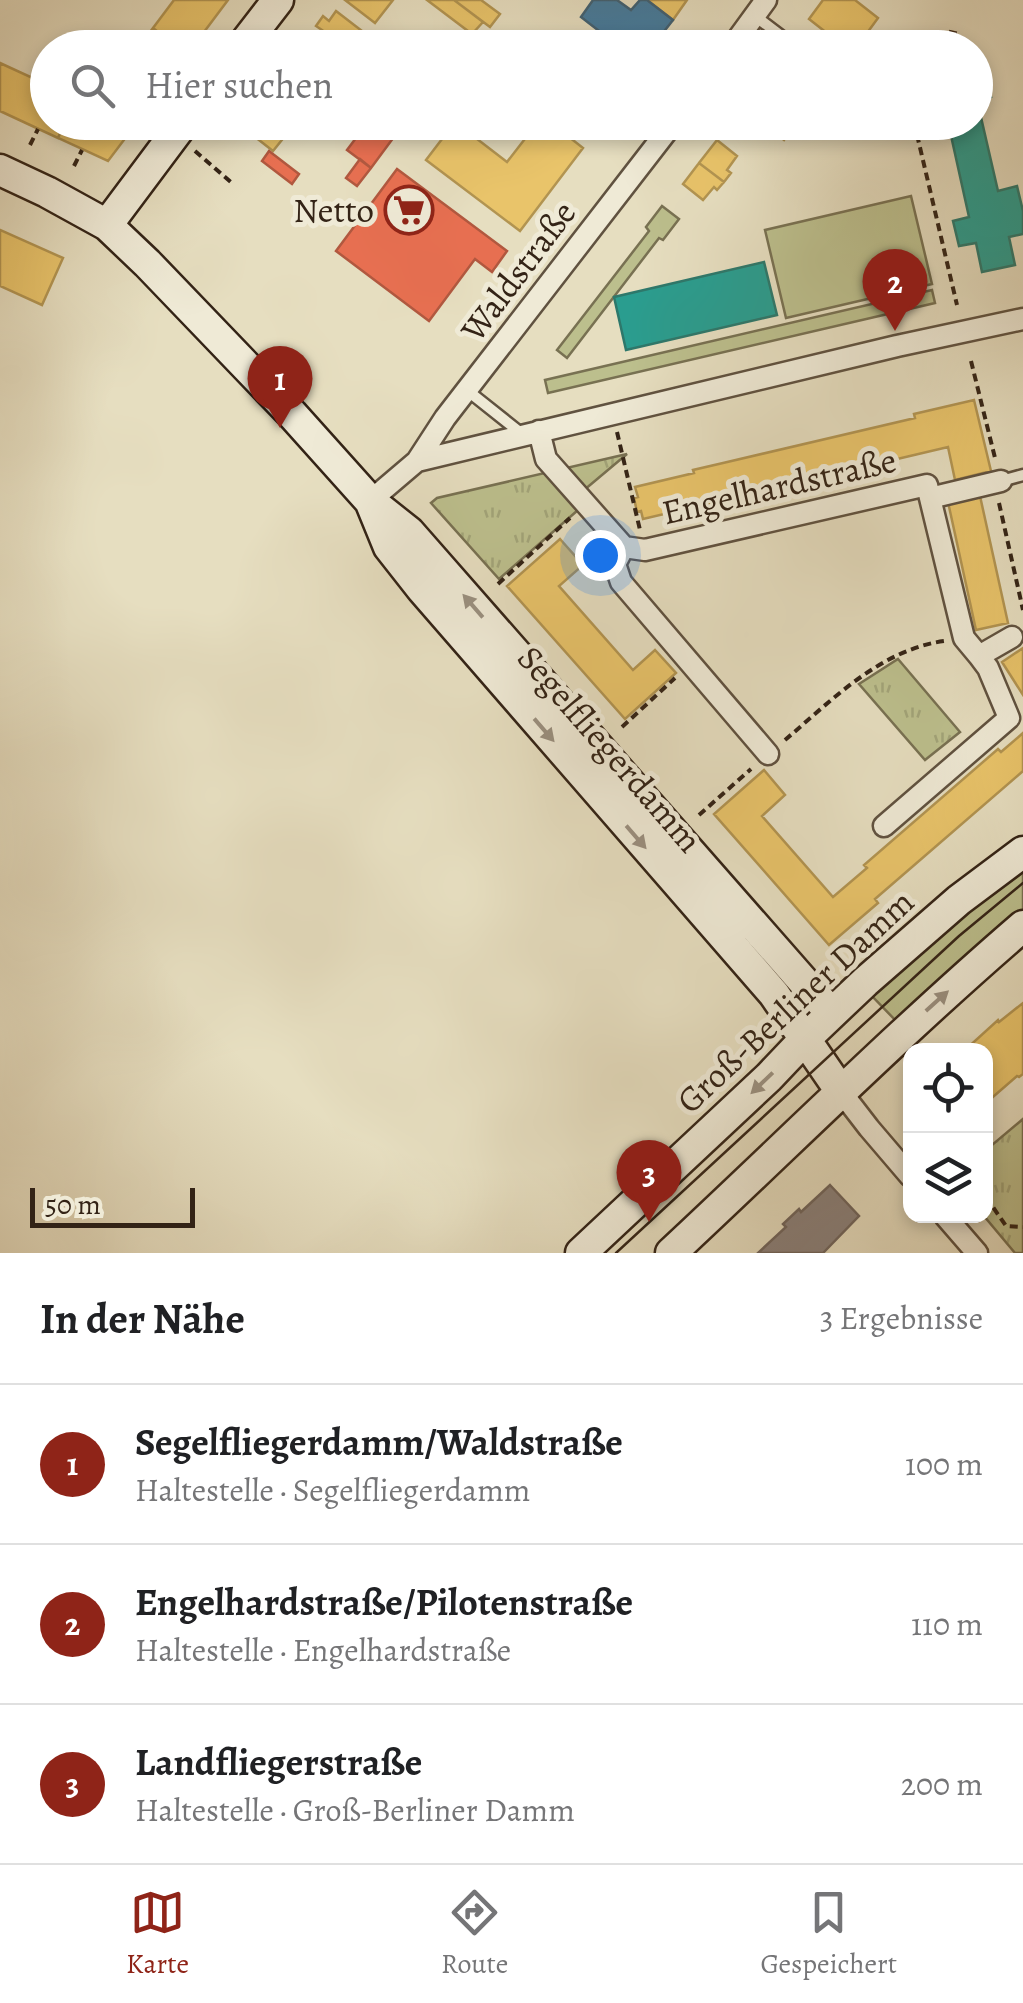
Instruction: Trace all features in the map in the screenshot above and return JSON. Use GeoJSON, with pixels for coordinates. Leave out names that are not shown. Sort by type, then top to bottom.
{"type":"FeatureCollection","features":[{"type":"Feature","properties":{"kind":"main road"},"geometry":{"type":"LineString","coordinates":[[255,30],[278,0]]}},
{"type":"Feature","properties":{"kind":"main road"},"geometry":{"type":"LineString","coordinates":[[107,225],[184,140]]}},
{"type":"Feature","properties":{"kind":"main road","name":"Segelfliegerdamm"},"geometry":{"type":"LineString","coordinates":[[0,170],[107,225],[146,263],[370,501],[409,532],[831,1014]]}},
{"type":"Feature","properties":{"kind":"main road","name":"Segelfliegerdamm"},"geometry":{"type":"LineString","coordinates":[[370,501],[389,547],[422,589],[774,994],[842,1093]]}},
{"type":"Feature","properties":{"kind":"main road","name":"Groß-Berliner Damm"},"geometry":{"type":"LineString","coordinates":[[581,1253],[770,1077],[831,1014],[960,900],[1023,852]]}},
{"type":"Feature","properties":{"kind":"main road"},"geometry":{"type":"LineString","coordinates":[[671,1253],[899,1036],[1023,926]]}},
{"type":"Feature","properties":{"kind":"main road"},"geometry":{"type":"LineString","coordinates":[[831,1014],[842,1093]]}},
{"type":"Feature","properties":{"kind":"street"},"geometry":{"type":"LineString","coordinates":[[744,30],[760,8]]}},
{"type":"Feature","properties":{"kind":"street","name":"Waldstraße"},"geometry":{"type":"LineString","coordinates":[[417,461],[445,418],[660,140]]}},
{"type":"Feature","properties":{"kind":"street"},"geometry":{"type":"LineString","coordinates":[[370,501],[417,461],[1023,319]]}},
{"type":"Feature","properties":{"kind":"street","name":"Engelhardstraße"},"geometry":{"type":"LineString","coordinates":[[531,433],[546,460],[585,505],[634,548],[927,486],[930,498],[998,482]]}},
{"type":"Feature","properties":{"kind":"street"},"geometry":{"type":"LineString","coordinates":[[884,826],[1010,718],[988,668],[964,638],[930,498]]}},
{"type":"Feature","properties":{"kind":"street"},"geometry":{"type":"LineString","coordinates":[[634,548],[616,564],[621,582],[768,754]]}},
{"type":"Feature","properties":{"kind":"street"},"geometry":{"type":"LineString","coordinates":[[979,656],[1017,634]]}},
{"type":"Feature","properties":{"kind":"street"},"geometry":{"type":"LineString","coordinates":[[842,1093],[903,1168]]}},
{"type":"Feature","properties":{"kind":"street"},"geometry":{"type":"LineString","coordinates":[[951,1223],[977,1253]]}},
{"type":"Feature","properties":{"kind":"lane"},"geometry":{"type":"LineString","coordinates":[[760,8],[780,30]]}},
{"type":"Feature","properties":{"kind":"lane"},"geometry":{"type":"LineString","coordinates":[[468,391],[531,433]]}},
{"type":"Feature","properties":{"kind":"lane","name":"Engelhardstraße"},"geometry":{"type":"LineString","coordinates":[[998,482],[1023,475]]}},
{"type":"Feature","properties":{"kind":"path"},"geometry":{"type":"LineString","coordinates":[[30,145],[32,140]]}},
{"type":"Feature","properties":{"kind":"path"},"geometry":{"type":"LineString","coordinates":[[192,140],[233,184]]}},
{"type":"Feature","properties":{"kind":"path"},"geometry":{"type":"LineString","coordinates":[[918,140],[958,305]]}},
{"type":"Feature","properties":{"kind":"path"},"geometry":{"type":"LineString","coordinates":[[74,166],[82,150]]}},
{"type":"Feature","properties":{"kind":"path"},"geometry":{"type":"LineString","coordinates":[[971,361],[1023,610]]}},
{"type":"Feature","properties":{"kind":"path"},"geometry":{"type":"LineString","coordinates":[[613,413],[634,548]]}},
{"type":"Feature","properties":{"kind":"path"},"geometry":{"type":"LineString","coordinates":[[498,584],[585,505]]}},
{"type":"Feature","properties":{"kind":"path"},"geometry":{"type":"LineString","coordinates":[[699,815],[852,682],[901,652],[964,638]]}},
{"type":"Feature","properties":{"kind":"path"},"geometry":{"type":"LineString","coordinates":[[622,728],[690,665]]}},
{"type":"Feature","properties":{"kind":"path"},"geometry":{"type":"LineString","coordinates":[[993,1207],[1006,1226],[1023,1227]]}},
{"type":"Feature","properties":{"kind":"green space"},"geometry":{"type":"Polygon","coordinates":[[[911,196],[932,284],[786,318],[765,230],[911,196]]]}},
{"type":"Feature","properties":{"kind":"green space"},"geometry":{"type":"Polygon","coordinates":[[[662,206],[679,219],[663,240],[659,238],[567,358],[557,350],[649,231],[646,227],[662,206]]]}},
{"type":"Feature","properties":{"kind":"green space"},"geometry":{"type":"Polygon","coordinates":[[[932,290],[935,303],[548,393],[545,380],[932,290]]]}},
{"type":"Feature","properties":{"kind":"green space"},"geometry":{"type":"Polygon","coordinates":[[[627,454],[571,501],[578,510],[499,579],[431,503],[437,498],[627,454]]]}},
{"type":"Feature","properties":{"kind":"green space"},"geometry":{"type":"Polygon","coordinates":[[[898,659],[960,732],[925,760],[859,684],[898,659]]]}},
{"type":"Feature","properties":{"kind":"green space"},"geometry":{"type":"Polygon","coordinates":[[[1023,865],[1023,914],[898,1023],[872,996],[1023,865]]]}},
{"type":"Feature","properties":{"kind":"green space"},"geometry":{"type":"Polygon","coordinates":[[[1023,1119],[1023,1253],[1015,1253],[990,1223],[993,1223],[993,1144],[1023,1119]]]}},
{"type":"Feature","properties":{"kind":"building: Wohnen"},"geometry":{"type":"Polygon","coordinates":[[[174,0],[228,0],[206,30],[153,28],[174,0]]]}},
{"type":"Feature","properties":{"kind":"building: Wohnen"},"geometry":{"type":"Polygon","coordinates":[[[345,0],[393,0],[375,23],[345,0]]]}},
{"type":"Feature","properties":{"kind":"building: Wohnen"},"geometry":{"type":"Polygon","coordinates":[[[427,0],[454,0],[483,22],[476,30],[467,30],[427,0]]]}},
{"type":"Feature","properties":{"kind":"building: Wohnen"},"geometry":{"type":"Polygon","coordinates":[[[454,0],[481,0],[500,14],[490,27],[454,0]]]}},
{"type":"Feature","properties":{"kind":"building: Wohnen"},"geometry":{"type":"Polygon","coordinates":[[[647,0],[687,0],[673,20],[647,0]]]}},
{"type":"Feature","properties":{"kind":"building: Wohnen"},"geometry":{"type":"Polygon","coordinates":[[[823,0],[855,0],[878,18],[869,30],[823,30],[809,19],[823,0]]]}},
{"type":"Feature","properties":{"kind":"building: Wohnen"},"geometry":{"type":"Polygon","coordinates":[[[336,11],[361,30],[322,30],[316,26],[323,16],[329,21],[336,11]]]}},
{"type":"Feature","properties":{"kind":"building: Wohnen"},"geometry":{"type":"Polygon","coordinates":[[[0,63],[30,77],[30,125],[0,111],[0,63]]]}},
{"type":"Feature","properties":{"kind":"building: Wohnen"},"geometry":{"type":"Polygon","coordinates":[[[62,140],[124,140],[108,161],[62,140]]]}},
{"type":"Feature","properties":{"kind":"building: Wohnen"},"geometry":{"type":"Polygon","coordinates":[[[259,140],[282,140],[273,151],[259,140]]]}},
{"type":"Feature","properties":{"kind":"building: Wohnen"},"geometry":{"type":"Polygon","coordinates":[[[441,140],[478,140],[507,162],[524,140],[573,140],[583,148],[520,231],[426,160],[441,140]]]}},
{"type":"Feature","properties":{"kind":"building: Wohnen"},"geometry":{"type":"Polygon","coordinates":[[[717,140],[737,156],[724,182],[699,163],[717,140]]]}},
{"type":"Feature","properties":{"kind":"building: Wohnen"},"geometry":{"type":"Polygon","coordinates":[[[699,163],[724,182],[703,200],[683,184],[699,163]]]}},
{"type":"Feature","properties":{"kind":"building: Wohnen"},"geometry":{"type":"Polygon","coordinates":[[[0,230],[63,258],[42,305],[0,286],[0,230]]]}},
{"type":"Feature","properties":{"kind":"building: Wohnen"},"geometry":{"type":"Polygon","coordinates":[[[974,400],[991,471],[955,480],[948,447],[643,519],[641,511],[637,512],[635,487],[974,400]]]}},
{"type":"Feature","properties":{"kind":"building: Wohnen"},"geometry":{"type":"Polygon","coordinates":[[[980,496],[1008,623],[976,630],[948,502],[980,496]]]}},
{"type":"Feature","properties":{"kind":"building: Wohnen"},"geometry":{"type":"Polygon","coordinates":[[[560,539],[583,565],[559,586],[633,670],[655,650],[676,673],[625,719],[507,586],[560,539]]]}},
{"type":"Feature","properties":{"kind":"building: Wohnen"},"geometry":{"type":"Polygon","coordinates":[[[1023,648],[1023,695],[1002,662],[1023,648]]]}},
{"type":"Feature","properties":{"kind":"building: Wohnen"},"geometry":{"type":"Polygon","coordinates":[[[1023,733],[1023,771],[875,899],[878,903],[829,945],[714,814],[764,770],[785,795],[762,816],[833,897],[867,868],[864,865],[998,749],[1001,752],[1023,733]]]}},
{"type":"Feature","properties":{"kind":"building: Wohnen"},"geometry":{"type":"Polygon","coordinates":[[[1023,1003],[1023,1074],[993,1097],[993,1043],[973,1043],[1023,1003]]]}},
{"type":"Feature","properties":{"kind":"building: Handel"},"geometry":{"type":"Polygon","coordinates":[[[354,140],[392,140],[371,168],[347,150],[354,140]]]}},
{"type":"Feature","properties":{"kind":"building: Handel"},"geometry":{"type":"Polygon","coordinates":[[[269,151],[299,174],[292,184],[262,161],[269,151]]]}},
{"type":"Feature","properties":{"kind":"building: Handel"},"geometry":{"type":"Polygon","coordinates":[[[360,159],[371,168],[357,186],[346,178],[360,159]]]}},
{"type":"Feature","properties":{"kind":"building: Handel","name":"Netto"},"geometry":{"type":"Polygon","coordinates":[[[397,169],[507,251],[492,272],[475,259],[429,321],[336,251],[397,169]]]}},
{"type":"Feature","properties":{"kind":"building: Schulen"},"geometry":{"type":"Polygon","coordinates":[[[952,140],[986,140],[998,191],[1017,186],[1023,211],[1023,234],[1009,237],[1015,265],[982,272],[976,243],[959,246],[953,221],[969,217],[952,140]]]}},
{"type":"Feature","properties":{"kind":"building: Schulen"},"geometry":{"type":"Polygon","coordinates":[[[764,262],[777,315],[626,350],[614,297],[764,262]]]}},
{"type":"Feature","properties":{"kind":"building: Öffentlich"},"geometry":{"type":"Polygon","coordinates":[[[593,0],[617,0],[631,10],[640,0],[647,0],[673,20],[665,30],[598,30],[581,17],[593,0]]]}},
{"type":"Feature","properties":{"kind":"building: Industrie"},"geometry":{"type":"Polygon","coordinates":[[[830,1185],[859,1216],[823,1253],[758,1253],[786,1227],[783,1224],[830,1185]]]}},
{"type":"Feature","properties":{"kind":"tram line"},"geometry":{"type":"LineString","coordinates":[[616,1253],[959,936],[1023,883]]}},
{"type":"Feature","properties":{"kind":"place","name":"Netto"},"geometry":{"type":"Point","coordinates":[409,210]}},
{"type":"Feature","properties":{"kind":"place","name":"Engelhardstraße/Pilotenstraße"},"geometry":{"type":"Point","coordinates":[895,331]}},
{"type":"Feature","properties":{"kind":"place","name":"Segelfliegerdamm/Waldstraße"},"geometry":{"type":"Point","coordinates":[280,428]}},
{"type":"Feature","properties":{"kind":"place","name":"Landfliegerstraße"},"geometry":{"type":"Point","coordinates":[649,1222]}}]}
